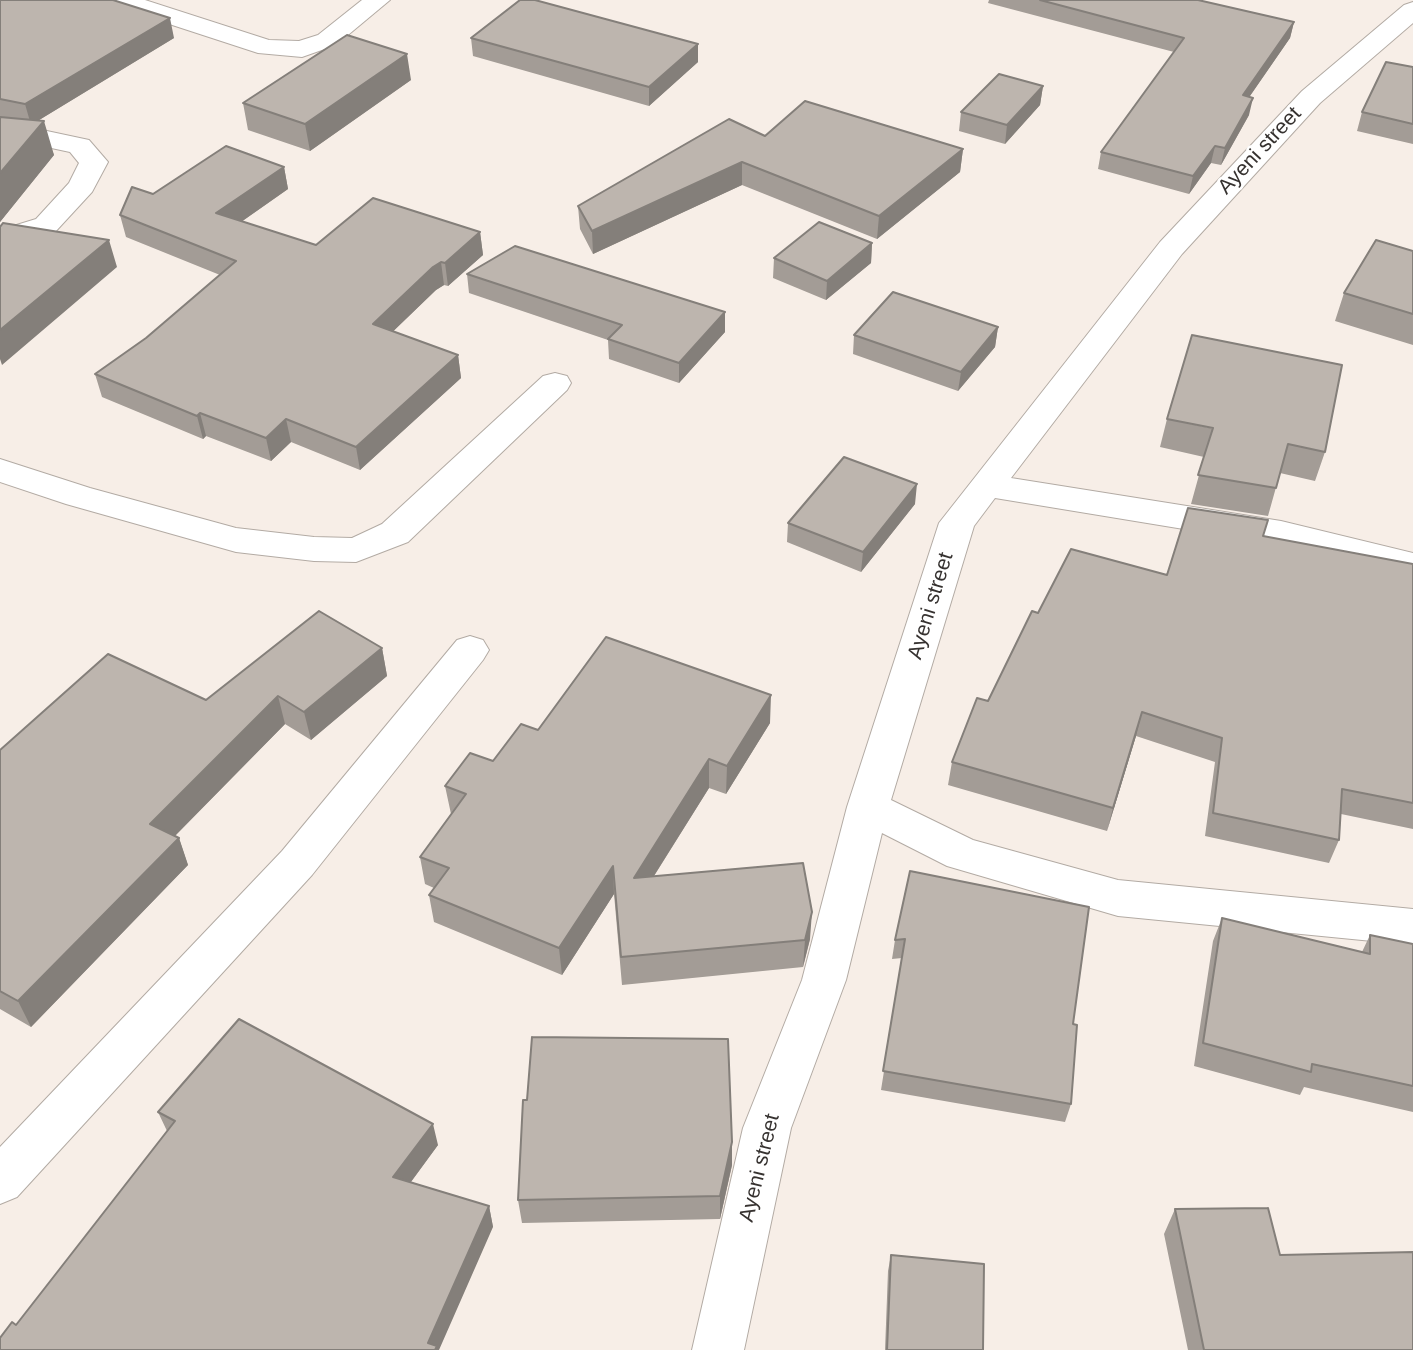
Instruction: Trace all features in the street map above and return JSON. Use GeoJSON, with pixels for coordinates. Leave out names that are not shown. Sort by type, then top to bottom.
{"type":"FeatureCollection","features":[{"type":"Feature","properties":{"kind":"street"},"geometry":{"type":"LineString","coordinates":[[120,0],[267,47],[302,49],[327,40],[378,0]]}},
{"type":"Feature","properties":{"kind":"street","name":"Ayeni street"},"geometry":{"type":"LineString","coordinates":[[719,1350],[767,1128],[824,980],[867,807],[957,523],[1171,248],[1311,97],[1413,10]]}},
{"type":"Feature","properties":{"kind":"street"},"geometry":{"type":"LineString","coordinates":[[0,129],[79,146],[94,162],[82,186],[46,225],[0,240]]}},
{"type":"Feature","properties":{"kind":"street"},"geometry":{"type":"LineString","coordinates":[[0,470],[78,496],[236,540],[314,549],[356,550],[395,533],[555,383]]}},
{"type":"Feature","properties":{"kind":"street"},"geometry":{"type":"LineString","coordinates":[[986,485],[1281,533],[1413,565]]}},
{"type":"Feature","properties":{"kind":"street"},"geometry":{"type":"LineString","coordinates":[[0,1181],[297,863],[470,650]]}},
{"type":"Feature","properties":{"kind":"street"},"geometry":{"type":"LineString","coordinates":[[867,807],[962,854],[1118,898],[1413,927]]}},
{"type":"Feature","properties":{"kind":"building"},"geometry":{"type":"Polygon","coordinates":[[[0,0],[113,0],[170,18],[25,104],[0,99],[0,0]]]}},
{"type":"Feature","properties":{"kind":"building"},"geometry":{"type":"Polygon","coordinates":[[[520,0],[535,0],[698,44],[649,87],[471,38],[520,0]]]}},
{"type":"Feature","properties":{"kind":"building"},"geometry":{"type":"Polygon","coordinates":[[[1040,0],[1198,0],[1294,22],[1243,95],[1253,98],[1225,148],[1215,146],[1193,176],[1101,152],[1184,38],[1040,0]]]}},
{"type":"Feature","properties":{"kind":"building"},"geometry":{"type":"Polygon","coordinates":[[[347,35],[407,54],[305,124],[243,103],[347,35]]]}},
{"type":"Feature","properties":{"kind":"building"},"geometry":{"type":"Polygon","coordinates":[[[1386,62],[1413,67],[1413,124],[1362,112],[1386,62]]]}},
{"type":"Feature","properties":{"kind":"building"},"geometry":{"type":"Polygon","coordinates":[[[999,74],[1043,86],[1007,125],[961,112],[999,74]]]}},
{"type":"Feature","properties":{"kind":"building"},"geometry":{"type":"Polygon","coordinates":[[[805,101],[963,149],[879,216],[742,162],[592,231],[578,206],[729,119],[765,136],[805,101]]]}},
{"type":"Feature","properties":{"kind":"building"},"geometry":{"type":"Polygon","coordinates":[[[0,117],[44,121],[0,173],[0,117]]]}},
{"type":"Feature","properties":{"kind":"building"},"geometry":{"type":"Polygon","coordinates":[[[226,146],[284,167],[216,213],[316,245],[373,198],[480,232],[445,263],[441,262],[433,267],[373,324],[458,355],[356,447],[286,419],[266,438],[200,413],[197,416],[95,374],[146,338],[236,261],[120,215],[132,187],[153,194],[226,146]]]}},
{"type":"Feature","properties":{"kind":"building"},"geometry":{"type":"Polygon","coordinates":[[[819,222],[872,243],[827,281],[774,258],[819,222]]]}},
{"type":"Feature","properties":{"kind":"building"},"geometry":{"type":"Polygon","coordinates":[[[3,223],[109,240],[0,330],[0,227],[3,223]]]}},
{"type":"Feature","properties":{"kind":"building"},"geometry":{"type":"Polygon","coordinates":[[[1376,240],[1413,251],[1413,314],[1344,293],[1376,240]]]}},
{"type":"Feature","properties":{"kind":"building"},"geometry":{"type":"Polygon","coordinates":[[[515,246],[725,312],[679,363],[608,339],[622,325],[467,274],[515,246]]]}},
{"type":"Feature","properties":{"kind":"building"},"geometry":{"type":"Polygon","coordinates":[[[893,292],[998,327],[961,372],[854,335],[893,292]]]}},
{"type":"Feature","properties":{"kind":"building"},"geometry":{"type":"Polygon","coordinates":[[[1192,335],[1342,365],[1325,452],[1288,444],[1276,488],[1198,475],[1213,428],[1167,419],[1192,335]]]}},
{"type":"Feature","properties":{"kind":"building"},"geometry":{"type":"Polygon","coordinates":[[[844,457],[917,484],[863,552],[788,523],[844,457]]]}},
{"type":"Feature","properties":{"kind":"building"},"geometry":{"type":"Polygon","coordinates":[[[1188,508],[1268,520],[1263,536],[1413,564],[1413,803],[1342,789],[1339,840],[1213,813],[1222,738],[1142,712],[1113,808],[952,762],[977,698],[988,701],[1032,611],[1038,613],[1071,549],[1167,575],[1188,508]]]}},
{"type":"Feature","properties":{"kind":"building"},"geometry":{"type":"Polygon","coordinates":[[[319,611],[382,648],[304,712],[278,696],[150,824],[179,838],[18,1001],[0,991],[0,750],[108,654],[206,700],[319,611]]]}},
{"type":"Feature","properties":{"kind":"building"},"geometry":{"type":"Polygon","coordinates":[[[606,637],[771,695],[727,766],[709,759],[634,878],[803,863],[812,912],[805,940],[621,957],[613,866],[559,948],[429,895],[449,868],[420,857],[466,794],[445,786],[470,753],[493,761],[521,724],[538,730],[606,637]]]}},
{"type":"Feature","properties":{"kind":"building"},"geometry":{"type":"Polygon","coordinates":[[[910,871],[1089,907],[1073,1024],[1077,1025],[1071,1104],[883,1071],[905,939],[895,940],[910,871]]]}},
{"type":"Feature","properties":{"kind":"building"},"geometry":{"type":"Polygon","coordinates":[[[1222,918],[1370,954],[1370,935],[1413,944],[1413,1086],[1312,1064],[1311,1072],[1203,1043],[1222,918]]]}},
{"type":"Feature","properties":{"kind":"building"},"geometry":{"type":"Polygon","coordinates":[[[239,1019],[433,1124],[393,1177],[489,1206],[428,1343],[437,1346],[435,1350],[0,1350],[0,1338],[12,1322],[16,1325],[175,1121],[158,1112],[239,1019]]]}},
{"type":"Feature","properties":{"kind":"building"},"geometry":{"type":"Polygon","coordinates":[[[532,1037],[728,1039],[732,1142],[720,1196],[518,1200],[523,1100],[527,1100],[532,1037]]]}},
{"type":"Feature","properties":{"kind":"building"},"geometry":{"type":"Polygon","coordinates":[[[1268,1208],[1280,1255],[1413,1252],[1413,1350],[1204,1350],[1175,1209],[1268,1208]]]}},
{"type":"Feature","properties":{"kind":"building"},"geometry":{"type":"Polygon","coordinates":[[[891,1255],[984,1264],[983,1350],[887,1350],[891,1255]]]}}]}
